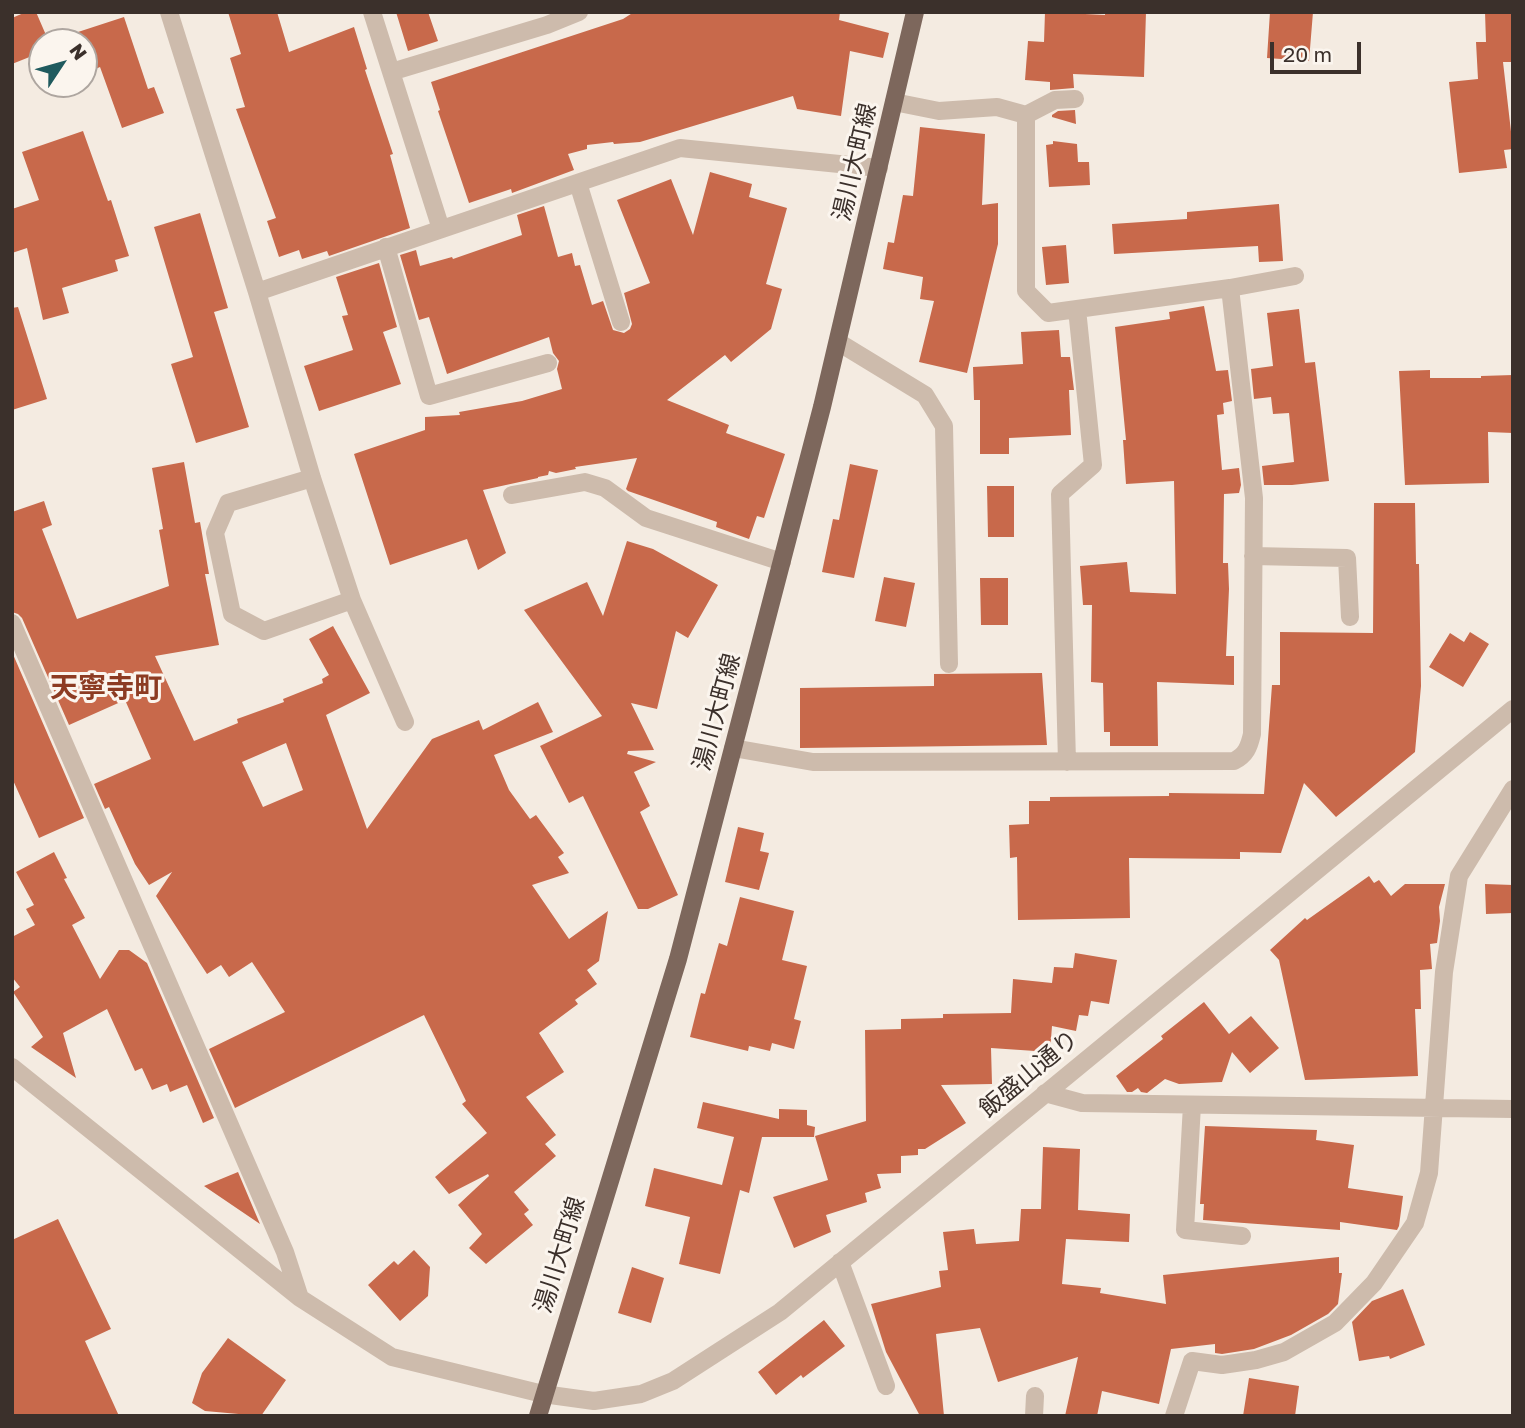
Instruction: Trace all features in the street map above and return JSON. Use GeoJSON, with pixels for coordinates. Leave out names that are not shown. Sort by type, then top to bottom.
{"type":"FeatureCollection","features":[{"type":"Feature","properties":{"kind":"main road","name":"湯川大町線"},"geometry":{"type":"LineString","coordinates":[[538,1416],[678,959],[838,342],[915,12]]}},
{"type":"Feature","properties":{"kind":"street"},"geometry":{"type":"LineString","coordinates":[[169,12],[352,600],[405,722]]}},
{"type":"Feature","properties":{"kind":"street"},"geometry":{"type":"LineString","coordinates":[[372,12],[441,229]]}},
{"type":"Feature","properties":{"kind":"street"},"geometry":{"type":"LineString","coordinates":[[391,72],[579,12]]}},
{"type":"Feature","properties":{"kind":"street"},"geometry":{"type":"LineString","coordinates":[[894,102],[939,111],[996,107],[1026,115],[1055,100],[1075,99]]}},
{"type":"Feature","properties":{"kind":"street"},"geometry":{"type":"LineString","coordinates":[[1026,115],[1026,291],[1048,313],[1230,288],[1295,276]]}},
{"type":"Feature","properties":{"kind":"street"},"geometry":{"type":"LineString","coordinates":[[257,292],[680,148],[879,168]]}},
{"type":"Feature","properties":{"kind":"street"},"geometry":{"type":"LineString","coordinates":[[578,183],[621,322]]}},
{"type":"Feature","properties":{"kind":"street"},"geometry":{"type":"LineString","coordinates":[[386,247],[429,396],[548,363]]}},
{"type":"Feature","properties":{"kind":"street"},"geometry":{"type":"LineString","coordinates":[[733,748],[813,762],[1234,761],[1248,750],[1252,734],[1254,498],[1230,288]]}},
{"type":"Feature","properties":{"kind":"street"},"geometry":{"type":"LineString","coordinates":[[1067,762],[1060,494],[1093,464],[1077,309]]}},
{"type":"Feature","properties":{"kind":"street"},"geometry":{"type":"LineString","coordinates":[[838,342],[925,395],[944,426],[949,664]]}},
{"type":"Feature","properties":{"kind":"street"},"geometry":{"type":"LineString","coordinates":[[312,478],[228,503],[215,533],[232,614],[264,631],[352,600]]}},
{"type":"Feature","properties":{"kind":"street"},"geometry":{"type":"LineString","coordinates":[[512,495],[584,482],[596,484],[618,496],[646,518],[782,562]]}},
{"type":"Feature","properties":{"kind":"street"},"geometry":{"type":"LineString","coordinates":[[1253,556],[1348,558],[1350,617]]}},
{"type":"Feature","properties":{"kind":"street"},"geometry":{"type":"LineString","coordinates":[[12,623],[285,1252],[300,1298]]}},
{"type":"Feature","properties":{"kind":"street","name":"飯盛山通り"},"geometry":{"type":"LineString","coordinates":[[12,1067],[300,1298],[391,1357],[543,1394],[594,1401],[641,1394],[673,1381],[780,1312],[1512,712]]}},
{"type":"Feature","properties":{"kind":"street"},"geometry":{"type":"LineString","coordinates":[[1174,1416],[1192,1361],[1222,1365],[1256,1360],[1284,1352],[1335,1323],[1374,1283],[1415,1223],[1429,1173],[1444,972],[1459,876],[1513,789]]}},
{"type":"Feature","properties":{"kind":"street"},"geometry":{"type":"LineString","coordinates":[[1045,1093],[1082,1103],[1513,1109]]}},
{"type":"Feature","properties":{"kind":"street"},"geometry":{"type":"LineString","coordinates":[[1192,1105],[1185,1230],[1242,1236]]}},
{"type":"Feature","properties":{"kind":"street"},"geometry":{"type":"LineString","coordinates":[[840,1262],[886,1386]]}},
{"type":"Feature","properties":{"kind":"street"},"geometry":{"type":"LineString","coordinates":[[1034,1416],[1035,1396]]}},
{"type":"Feature","properties":{"kind":"building"},"geometry":{"type":"Polygon","coordinates":[[[26,12],[36,12],[43,28],[28,28],[28,58],[12,64],[12,18],[26,12]]]}},
{"type":"Feature","properties":{"kind":"building"},"geometry":{"type":"Polygon","coordinates":[[[228,12],[277,12],[289,52],[354,27],[367,69],[365,70],[393,154],[390,155],[410,228],[329,256],[327,251],[302,259],[299,250],[279,257],[267,221],[276,218],[236,109],[245,107],[230,58],[241,54],[228,12]]]}},
{"type":"Feature","properties":{"kind":"building"},"geometry":{"type":"Polygon","coordinates":[[[396,12],[428,12],[438,41],[408,51],[396,12]]]}},
{"type":"Feature","properties":{"kind":"building"},"geometry":{"type":"Polygon","coordinates":[[[634,12],[840,12],[839,20],[889,33],[883,58],[850,51],[841,116],[797,109],[793,96],[640,142],[587,145],[587,149],[568,154],[574,170],[512,193],[511,189],[469,203],[431,82],[623,19],[634,12]]]}},
{"type":"Feature","properties":{"kind":"building"},"geometry":{"type":"Polygon","coordinates":[[[1045,12],[1105,15],[1105,12],[1146,12],[1144,77],[1073,74],[1074,88],[1050,90],[1050,82],[1025,80],[1028,41],[1044,42],[1045,12]]]}},
{"type":"Feature","properties":{"kind":"building"},"geometry":{"type":"Polygon","coordinates":[[[1270,12],[1313,12],[1309,61],[1267,58],[1270,12]]]}},
{"type":"Feature","properties":{"kind":"building"},"geometry":{"type":"Polygon","coordinates":[[[1485,12],[1513,12],[1513,62],[1503,62],[1513,149],[1504,150],[1507,168],[1459,173],[1449,82],[1478,79],[1476,42],[1486,42],[1485,12]]]}},
{"type":"Feature","properties":{"kind":"building"},"geometry":{"type":"Polygon","coordinates":[[[124,17],[148,89],[154,87],[164,113],[122,128],[100,67],[98,68],[98,28],[90,28],[124,17]]]}},
{"type":"Feature","properties":{"kind":"building"},"geometry":{"type":"Polygon","coordinates":[[[1075,110],[1076,124],[1052,117],[1058,111],[1075,110]]]}},
{"type":"Feature","properties":{"kind":"building"},"geometry":{"type":"Polygon","coordinates":[[[920,127],[985,134],[982,205],[998,203],[998,244],[967,373],[919,362],[934,301],[920,299],[923,277],[883,269],[888,242],[894,243],[903,195],[913,196],[920,127]]]}},
{"type":"Feature","properties":{"kind":"building"},"geometry":{"type":"Polygon","coordinates":[[[83,131],[108,201],[111,200],[129,256],[115,260],[118,271],[62,288],[69,313],[43,320],[27,248],[12,253],[12,209],[39,200],[22,152],[83,131]]]}},
{"type":"Feature","properties":{"kind":"building"},"geometry":{"type":"Polygon","coordinates":[[[1053,141],[1077,144],[1078,162],[1089,162],[1090,185],[1049,187],[1046,145],[1053,144],[1053,141]]]}},
{"type":"Feature","properties":{"kind":"building"},"geometry":{"type":"Polygon","coordinates":[[[710,172],[752,184],[749,197],[787,208],[766,284],[782,289],[771,329],[731,362],[725,355],[667,400],[729,425],[726,433],[785,454],[764,518],[757,516],[749,539],[716,527],[717,522],[628,491],[626,489],[637,458],[575,467],[576,469],[556,473],[549,471],[548,475],[538,478],[483,490],[506,553],[478,570],[467,539],[390,565],[354,454],[425,430],[425,417],[460,415],[459,412],[522,401],[562,389],[557,369],[559,361],[553,353],[549,337],[447,374],[429,317],[419,320],[400,255],[416,250],[420,266],[452,257],[453,259],[522,235],[517,215],[544,206],[558,257],[572,253],[575,266],[580,265],[592,305],[603,301],[613,330],[624,333],[632,324],[624,293],[650,283],[617,200],[671,179],[693,235],[710,172]]]}},
{"type":"Feature","properties":{"kind":"building"},"geometry":{"type":"Polygon","coordinates":[[[1279,204],[1283,261],[1259,262],[1258,246],[1114,254],[1112,224],[1187,219],[1187,212],[1279,204]]]}},
{"type":"Feature","properties":{"kind":"building"},"geometry":{"type":"Polygon","coordinates":[[[200,213],[228,308],[214,312],[249,427],[196,443],[171,364],[193,357],[154,227],[200,213]]]}},
{"type":"Feature","properties":{"kind":"building"},"geometry":{"type":"Polygon","coordinates":[[[1066,245],[1069,283],[1046,285],[1042,247],[1066,245]]]}},
{"type":"Feature","properties":{"kind":"building"},"geometry":{"type":"Polygon","coordinates":[[[379,263],[397,327],[383,332],[401,384],[319,411],[304,366],[353,350],[342,316],[348,315],[336,277],[379,263]]]}},
{"type":"Feature","properties":{"kind":"building"},"geometry":{"type":"Polygon","coordinates":[[[1204,306],[1216,371],[1228,370],[1232,401],[1223,403],[1224,414],[1217,415],[1222,470],[1239,468],[1241,485],[1239,493],[1224,494],[1223,563],[1228,563],[1229,589],[1226,656],[1234,656],[1234,685],[1157,682],[1158,746],[1110,746],[1110,732],[1104,732],[1103,683],[1091,682],[1092,605],[1083,605],[1080,566],[1127,562],[1130,592],[1176,594],[1174,481],[1126,484],[1123,440],[1126,440],[1115,327],[1170,319],[1169,312],[1204,306]]]}},
{"type":"Feature","properties":{"kind":"building"},"geometry":{"type":"Polygon","coordinates":[[[18,307],[47,399],[12,410],[12,308],[18,307]]]}},
{"type":"Feature","properties":{"kind":"building"},"geometry":{"type":"Polygon","coordinates":[[[1299,309],[1305,363],[1315,362],[1329,481],[1264,485],[1262,466],[1294,462],[1289,413],[1273,414],[1271,397],[1254,399],[1251,369],[1273,366],[1267,313],[1299,309]]]}},
{"type":"Feature","properties":{"kind":"building"},"geometry":{"type":"Polygon","coordinates":[[[1059,330],[1061,357],[1070,357],[1074,390],[1069,390],[1071,435],[1009,438],[1009,454],[980,454],[980,400],[974,400],[973,367],[1023,364],[1021,332],[1059,330]]]}},
{"type":"Feature","properties":{"kind":"building"},"geometry":{"type":"Polygon","coordinates":[[[1430,370],[1430,378],[1513,375],[1513,433],[1488,432],[1489,483],[1405,485],[1399,371],[1430,370]]]}},
{"type":"Feature","properties":{"kind":"building"},"geometry":{"type":"Polygon","coordinates":[[[184,462],[195,523],[200,522],[209,574],[205,574],[219,645],[155,656],[194,741],[238,723],[237,719],[284,702],[283,699],[323,683],[322,679],[329,675],[309,639],[333,626],[370,693],[326,715],[367,829],[432,739],[479,720],[483,730],[538,702],[553,732],[494,755],[509,790],[530,819],[536,815],[564,853],[558,857],[569,873],[532,885],[569,939],[608,911],[599,961],[587,970],[597,984],[575,1000],[578,1004],[539,1033],[564,1072],[526,1097],[556,1135],[545,1144],[556,1156],[514,1192],[529,1210],[524,1214],[533,1225],[486,1264],[469,1248],[482,1234],[458,1205],[489,1176],[488,1174],[449,1194],[435,1177],[487,1133],[462,1104],[466,1101],[424,1015],[235,1108],[209,1049],[285,1012],[252,962],[229,977],[221,965],[207,974],[156,896],[172,872],[149,885],[135,864],[109,807],[105,809],[94,784],[151,759],[125,700],[69,725],[22,618],[12,612],[12,512],[44,501],[52,525],[42,529],[77,619],[169,586],[159,530],[163,529],[152,468],[184,462]],[[286,743],[242,762],[263,807],[303,790],[286,743]]]}},
{"type":"Feature","properties":{"kind":"building"},"geometry":{"type":"Polygon","coordinates":[[[850,464],[878,470],[854,578],[822,572],[833,519],[839,520],[850,464]]]}},
{"type":"Feature","properties":{"kind":"building"},"geometry":{"type":"Polygon","coordinates":[[[987,486],[1014,486],[1014,537],[988,537],[987,486]]]}},
{"type":"Feature","properties":{"kind":"building"},"geometry":{"type":"Polygon","coordinates":[[[1374,503],[1415,503],[1421,686],[1415,752],[1336,817],[1304,783],[1281,853],[1240,852],[1240,859],[1129,858],[1130,918],[1018,920],[1017,857],[1010,858],[1009,825],[1029,824],[1029,801],[1050,801],[1050,797],[1169,796],[1169,793],[1264,794],[1272,685],[1280,685],[1280,632],[1373,633],[1374,503]]]}},
{"type":"Feature","properties":{"kind":"building"},"geometry":{"type":"Polygon","coordinates":[[[627,541],[653,549],[718,585],[688,638],[676,631],[657,709],[631,703],[654,750],[628,751],[627,754],[656,762],[634,772],[650,806],[640,812],[678,895],[648,909],[638,909],[583,796],[569,803],[540,746],[602,716],[524,610],[587,582],[603,616],[627,541]]]}},
{"type":"Feature","properties":{"kind":"building"},"geometry":{"type":"Polygon","coordinates":[[[884,577],[915,583],[906,627],[875,621],[884,577]]]}},
{"type":"Feature","properties":{"kind":"building"},"geometry":{"type":"Polygon","coordinates":[[[980,578],[1008,578],[1008,625],[981,625],[980,578]]]}},
{"type":"Feature","properties":{"kind":"building"},"geometry":{"type":"Polygon","coordinates":[[[1470,632],[1489,644],[1463,687],[1429,667],[1450,633],[1464,642],[1470,632]]]}},
{"type":"Feature","properties":{"kind":"building"},"geometry":{"type":"Polygon","coordinates":[[[12,652],[84,818],[39,838],[12,778],[12,652]]]}},
{"type":"Feature","properties":{"kind":"building"},"geometry":{"type":"Polygon","coordinates":[[[1042,673],[1047,745],[800,748],[800,688],[934,686],[934,674],[1042,673]]]}},
{"type":"Feature","properties":{"kind":"building"},"geometry":{"type":"Polygon","coordinates":[[[738,827],[764,833],[760,851],[769,853],[759,890],[725,882],[738,827]]]}},
{"type":"Feature","properties":{"kind":"building"},"geometry":{"type":"Polygon","coordinates":[[[54,852],[67,878],[64,879],[85,918],[72,925],[100,979],[119,950],[129,950],[147,963],[214,1118],[203,1123],[187,1085],[170,1092],[167,1084],[152,1090],[142,1068],[135,1071],[107,1009],[63,1033],[76,1078],[31,1047],[43,1037],[13,992],[20,987],[12,977],[12,937],[35,925],[26,909],[34,905],[16,872],[54,852]]]}},
{"type":"Feature","properties":{"kind":"building"},"geometry":{"type":"Polygon","coordinates":[[[1369,876],[1374,883],[1379,880],[1391,896],[1405,884],[1445,884],[1439,907],[1437,943],[1430,944],[1432,969],[1420,970],[1421,1009],[1415,1009],[1418,1076],[1305,1080],[1279,960],[1270,950],[1305,918],[1307,920],[1369,876]]]}},
{"type":"Feature","properties":{"kind":"building"},"geometry":{"type":"Polygon","coordinates":[[[1485,884],[1513,885],[1513,913],[1486,914],[1485,884]]]}},
{"type":"Feature","properties":{"kind":"building"},"geometry":{"type":"Polygon","coordinates":[[[740,897],[794,911],[782,960],[807,966],[794,1019],[801,1021],[794,1049],[772,1043],[770,1051],[749,1046],[748,1051],[690,1037],[701,993],[705,994],[719,943],[727,946],[740,897]]]}},
{"type":"Feature","properties":{"kind":"building"},"geometry":{"type":"Polygon","coordinates":[[[1075,953],[1117,960],[1109,1004],[1091,1001],[1088,1016],[1079,1015],[1076,1031],[1052,1026],[1050,1052],[991,1048],[992,1084],[941,1085],[966,1123],[925,1149],[918,1149],[918,1155],[901,1156],[901,1173],[877,1174],[881,1188],[865,1193],[867,1202],[826,1215],[831,1232],[794,1248],[773,1197],[828,1180],[815,1136],[866,1121],[865,1030],[901,1029],[901,1019],[943,1018],[943,1014],[1011,1013],[1013,979],[1052,983],[1054,967],[1073,968],[1075,953]]]}},
{"type":"Feature","properties":{"kind":"building"},"geometry":{"type":"Polygon","coordinates":[[[1204,1002],[1229,1034],[1251,1016],[1279,1048],[1250,1073],[1232,1052],[1222,1082],[1179,1084],[1165,1079],[1147,1093],[1138,1088],[1127,1092],[1116,1076],[1204,1002]]]}},
{"type":"Feature","properties":{"kind":"building"},"geometry":{"type":"Polygon","coordinates":[[[703,1102],[779,1119],[779,1109],[807,1110],[807,1125],[815,1127],[814,1137],[762,1137],[749,1193],[740,1190],[720,1274],[679,1264],[690,1217],[645,1206],[654,1168],[722,1185],[734,1137],[697,1128],[703,1102]]]}},
{"type":"Feature","properties":{"kind":"building"},"geometry":{"type":"Polygon","coordinates":[[[1205,1126],[1317,1130],[1316,1140],[1354,1145],[1348,1188],[1403,1196],[1397,1230],[1340,1222],[1340,1230],[1203,1220],[1204,1204],[1200,1204],[1205,1126]]]}},
{"type":"Feature","properties":{"kind":"building"},"geometry":{"type":"Polygon","coordinates":[[[1043,1147],[1080,1149],[1078,1210],[1130,1214],[1129,1242],[1066,1239],[1062,1284],[1101,1288],[1100,1293],[1166,1304],[1163,1275],[1339,1257],[1339,1273],[1342,1273],[1338,1304],[1328,1314],[1291,1335],[1254,1349],[1222,1354],[1215,1353],[1215,1344],[1171,1349],[1159,1404],[1102,1391],[1097,1416],[1065,1416],[1078,1357],[998,1382],[980,1328],[936,1334],[944,1416],[920,1416],[886,1352],[871,1304],[941,1287],[939,1271],[948,1270],[943,1232],[974,1229],[976,1244],[1019,1241],[1021,1209],[1041,1209],[1043,1147]]]}},
{"type":"Feature","properties":{"kind":"building"},"geometry":{"type":"Polygon","coordinates":[[[238,1172],[260,1224],[204,1186],[238,1172]]]}},
{"type":"Feature","properties":{"kind":"building"},"geometry":{"type":"Polygon","coordinates":[[[58,1219],[111,1329],[85,1341],[119,1416],[12,1416],[12,1240],[58,1219]]]}},
{"type":"Feature","properties":{"kind":"building"},"geometry":{"type":"Polygon","coordinates":[[[414,1250],[430,1267],[428,1296],[400,1321],[368,1285],[394,1261],[398,1265],[414,1250]]]}},
{"type":"Feature","properties":{"kind":"building"},"geometry":{"type":"Polygon","coordinates":[[[632,1267],[664,1278],[651,1323],[618,1313],[632,1267]]]}},
{"type":"Feature","properties":{"kind":"building"},"geometry":{"type":"Polygon","coordinates":[[[1403,1289],[1425,1345],[1390,1359],[1389,1356],[1359,1361],[1352,1322],[1372,1301],[1403,1289]]]}},
{"type":"Feature","properties":{"kind":"building"},"geometry":{"type":"Polygon","coordinates":[[[824,1320],[845,1346],[776,1395],[758,1372],[824,1320]]]}},
{"type":"Feature","properties":{"kind":"building"},"geometry":{"type":"Polygon","coordinates":[[[228,1338],[286,1380],[261,1416],[205,1411],[192,1403],[202,1373],[228,1338]]]}},
{"type":"Feature","properties":{"kind":"building"},"geometry":{"type":"Polygon","coordinates":[[[1249,1378],[1299,1386],[1295,1416],[1243,1416],[1249,1378]]]}},
{"type":"Feature","properties":{"kind":"district","name":"天寧寺町"},"geometry":{"type":"Point","coordinates":[106,688]}}]}
